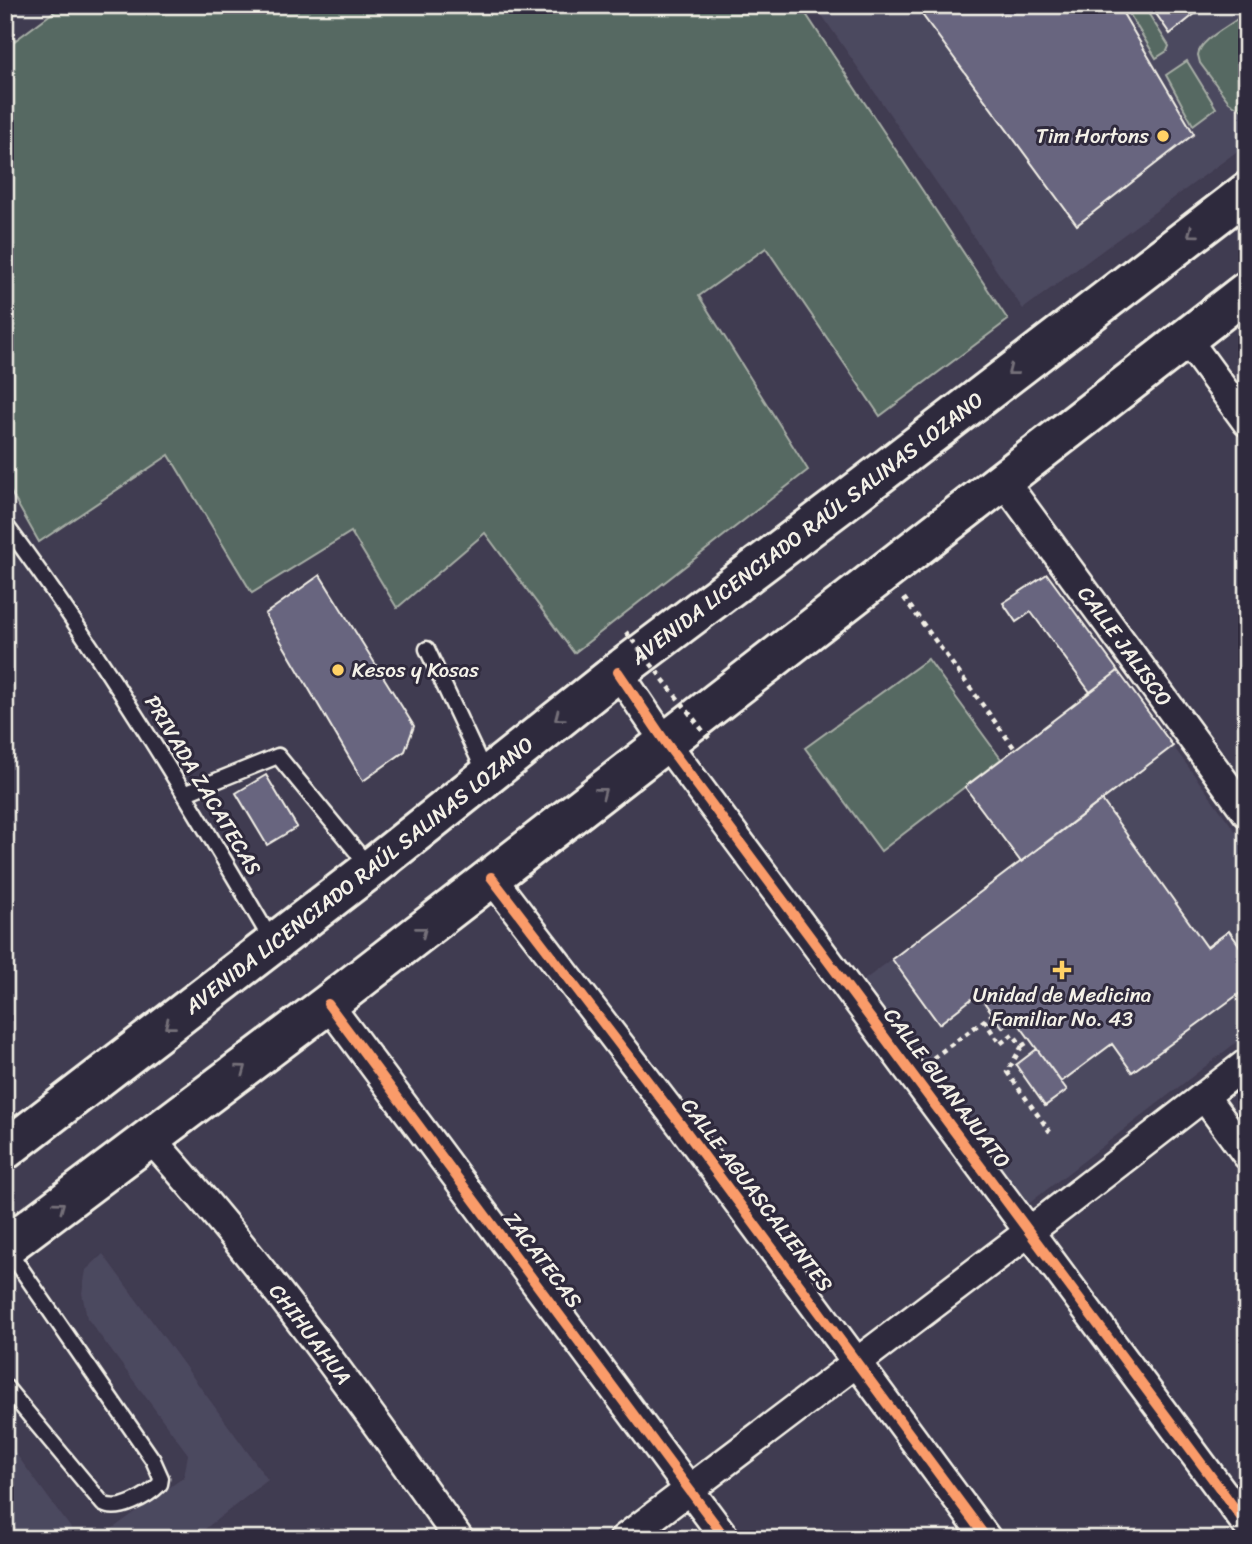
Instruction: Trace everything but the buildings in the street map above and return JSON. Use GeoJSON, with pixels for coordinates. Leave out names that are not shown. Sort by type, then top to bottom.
{"type":"FeatureCollection","features":[{"type":"Feature","properties":{"kind":"main road","name":"AVENIDA LICENCIADO RAÚL SALINAS LOZANO"},"geometry":{"type":"LineString","coordinates":[[5,1150],[274,944],[618,672],[1247,192]]}},
{"type":"Feature","properties":{"kind":"main road"},"geometry":{"type":"LineString","coordinates":[[6,1247],[328,1004],[1247,291]]}},
{"type":"Feature","properties":{"kind":"street"},"geometry":{"type":"LineString","coordinates":[[1185,337],[1247,422]]}},
{"type":"Feature","properties":{"kind":"street","name":"CALLE JALISCO"},"geometry":{"type":"LineString","coordinates":[[1003,480],[1247,813]]}},
{"type":"Feature","properties":{"kind":"street","name":"CALLE GUANAJUATO"},"geometry":{"type":"LineString","coordinates":[[618,672],[666,743],[1247,1525]]}},
{"type":"Feature","properties":{"kind":"street","name":"CALLE AGUASCALIENTES"},"geometry":{"type":"LineString","coordinates":[[491,877],[682,1126],[987,1539]]}},
{"type":"Feature","properties":{"kind":"street","name":"ZACATECAS"},"geometry":{"type":"LineString","coordinates":[[328,1004],[726,1539]]}},
{"type":"Feature","properties":{"kind":"street"},"geometry":{"type":"LineString","coordinates":[[624,1539],[1247,1063]]}},
{"type":"Feature","properties":{"kind":"street"},"geometry":{"type":"LineString","coordinates":[[1203,1096],[1247,1155]]}},
{"type":"Feature","properties":{"kind":"street","name":"CHIHUAHUA"},"geometry":{"type":"LineString","coordinates":[[151,1139],[238,1240],[324,1350],[458,1539]]}},
{"type":"Feature","properties":{"kind":"lane","name":"PRIVADA ZACATECAS"},"geometry":{"type":"LineString","coordinates":[[5,524],[95,650],[186,793],[274,944]]}},
{"type":"Feature","properties":{"kind":"lane"},"geometry":{"type":"LineString","coordinates":[[427,649],[486,775]]}},
{"type":"Feature","properties":{"kind":"lane"},"geometry":{"type":"LineString","coordinates":[[186,793],[278,756],[370,869]]}},
{"type":"Feature","properties":{"kind":"lane"},"geometry":{"type":"LineString","coordinates":[[5,1386],[103,1504],[109,1507],[124,1505],[160,1483],[161,1478],[153,1460],[6,1247]]}},
{"type":"Feature","properties":{"kind":"path"},"geometry":{"type":"LineString","coordinates":[[885,572],[1014,749]]}},
{"type":"Feature","properties":{"kind":"path"},"geometry":{"type":"LineString","coordinates":[[626,632],[710,741]]}},
{"type":"Feature","properties":{"kind":"path"},"geometry":{"type":"LineString","coordinates":[[912,1073],[993,1014]]}},
{"type":"Feature","properties":{"kind":"path"},"geometry":{"type":"LineString","coordinates":[[984,1020],[1000,1044],[1013,1034],[1022,1046]]}},
{"type":"Feature","properties":{"kind":"path"},"geometry":{"type":"LineString","coordinates":[[1031,1040],[1022,1046],[1007,1072],[1050,1132]]}},
{"type":"Feature","properties":{"kind":"shaded area"},"geometry":{"type":"Polygon","coordinates":[[[815,5],[1247,5],[1247,144],[1023,309],[815,5]]]}},
{"type":"Feature","properties":{"kind":"shaded area","name":"Unidad de Medicina Familiar No. 43"},"geometry":{"type":"Polygon","coordinates":[[[1173,746],[1247,847],[1247,1034],[1027,1205],[863,981],[1173,746]]]}},
{"type":"Feature","properties":{"kind":"shaded area"},"geometry":{"type":"Polygon","coordinates":[[[103,1254],[268,1480],[192,1539],[98,1539],[184,1477],[188,1454],[87,1318],[82,1293],[86,1270],[103,1254]]]}},
{"type":"Feature","properties":{"kind":"shaded area"},"geometry":{"type":"Polygon","coordinates":[[[5,1439],[76,1535],[92,1539],[18,1539],[5,1521],[5,1439]]]}},
{"type":"Feature","properties":{"kind":"green space"},"geometry":{"type":"Polygon","coordinates":[[[63,5],[800,5],[1008,320],[880,416],[766,248],[699,296],[808,470],[574,653],[485,533],[397,608],[351,532],[252,593],[169,455],[39,542],[5,482],[5,48],[63,5]]]}},
{"type":"Feature","properties":{"kind":"green space"},"geometry":{"type":"Polygon","coordinates":[[[1124,5],[1143,5],[1169,46],[1167,51],[1156,58],[1124,5]]]}},
{"type":"Feature","properties":{"kind":"green space"},"geometry":{"type":"Polygon","coordinates":[[[1247,11],[1247,113],[1229,102],[1200,63],[1198,55],[1211,37],[1247,11]]]}},
{"type":"Feature","properties":{"kind":"green space"},"geometry":{"type":"Polygon","coordinates":[[[1187,61],[1216,108],[1193,125],[1166,75],[1187,61]]]}},
{"type":"Feature","properties":{"kind":"green space"},"geometry":{"type":"Polygon","coordinates":[[[928,659],[1001,759],[881,851],[805,748],[928,659]]]}},
{"type":"Feature","properties":{"kind":"cycle path"},"geometry":{"type":"LineString","coordinates":[[618,672],[666,743],[1247,1525]]}},
{"type":"Feature","properties":{"kind":"cycle path"},"geometry":{"type":"LineString","coordinates":[[491,877],[682,1126],[987,1539]]}},
{"type":"Feature","properties":{"kind":"cycle path"},"geometry":{"type":"LineString","coordinates":[[328,1004],[726,1539]]}},
{"type":"Feature","properties":{"kind":"place","name":"Tim Hortons"},"geometry":{"type":"Point","coordinates":[1163,136]}},
{"type":"Feature","properties":{"kind":"place","name":"Kesos y Kosas"},"geometry":{"type":"Point","coordinates":[338,670]}},
{"type":"Feature","properties":{"kind":"place","name":"Unidad de Medicina Familiar No. 43"},"geometry":{"type":"Point","coordinates":[1062,970]}}]}
